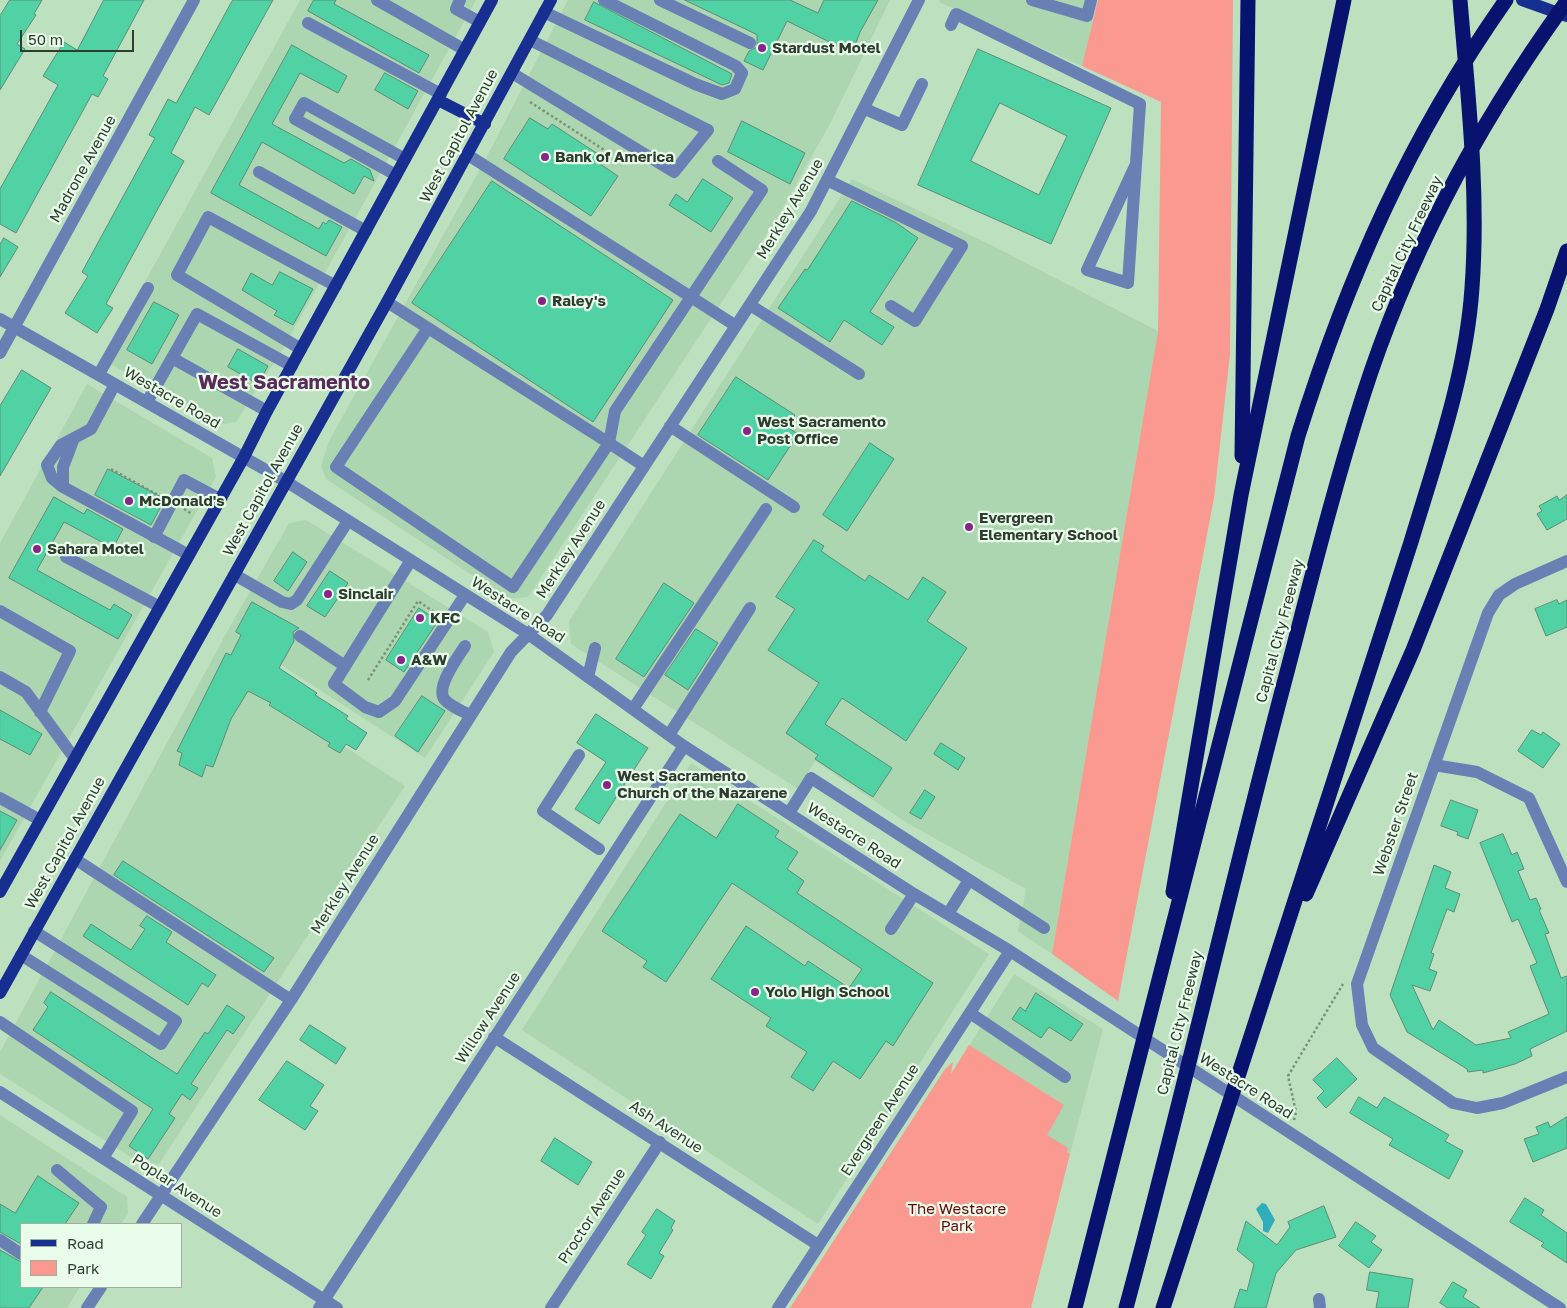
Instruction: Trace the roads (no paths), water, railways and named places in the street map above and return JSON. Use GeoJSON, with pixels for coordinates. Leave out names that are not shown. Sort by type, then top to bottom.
{"type":"FeatureCollection","features":[{"type":"Feature","properties":{"kind":"highway"},"geometry":{"type":"LineString","coordinates":[[1241,495],[1248,0]]}},
{"type":"Feature","properties":{"kind":"highway"},"geometry":{"type":"LineString","coordinates":[[1154,996],[1241,495],[1344,0]]}},
{"type":"Feature","properties":{"kind":"highway"},"geometry":{"type":"LineString","coordinates":[[1163,1308],[1443,438],[1456,384],[1472,290],[1474,169],[1460,0]]}},
{"type":"Feature","properties":{"kind":"highway","name":"Capital City Freeway"},"geometry":{"type":"LineString","coordinates":[[1075,1308],[1131,1082],[1209,791],[1294,454],[1323,356],[1348,289],[1384,206],[1411,155],[1479,39],[1506,0]]}},
{"type":"Feature","properties":{"kind":"highway","name":"Capital City Freeway"},"geometry":{"type":"LineString","coordinates":[[1126,1308],[1273,723],[1332,502],[1363,395],[1392,317],[1443,203],[1471,151],[1525,63],[1567,1]]}},
{"type":"Feature","properties":{"kind":"highway"},"geometry":{"type":"LineString","coordinates":[[1276,960],[1347,804],[1413,650],[1547,309],[1567,250]]}},
{"type":"Feature","properties":{"kind":"main road"},"geometry":{"type":"LineString","coordinates":[[0,892],[244,457],[267,411],[492,0]]}},
{"type":"Feature","properties":{"kind":"main road","name":"West Capitol Avenue"},"geometry":{"type":"LineString","coordinates":[[0,993],[387,302],[551,0]]}},
{"type":"Feature","properties":{"kind":"main road"},"geometry":{"type":"LineString","coordinates":[[1522,0],[1567,16]]}},
{"type":"Feature","properties":{"kind":"main road"},"geometry":{"type":"LineString","coordinates":[[439,97],[485,124]]}},
{"type":"Feature","properties":{"kind":"street","name":"Madrone Avenue"},"geometry":{"type":"LineString","coordinates":[[0,353],[194,0]]}},
{"type":"Feature","properties":{"kind":"street"},"geometry":{"type":"LineString","coordinates":[[377,0],[465,50]]}},
{"type":"Feature","properties":{"kind":"street"},"geometry":{"type":"LineString","coordinates":[[460,0],[456,9],[480,22]]}},
{"type":"Feature","properties":{"kind":"street"},"geometry":{"type":"LineString","coordinates":[[544,12],[695,84],[722,94],[736,89],[742,73],[736,66],[604,0]]}},
{"type":"Feature","properties":{"kind":"street"},"geometry":{"type":"LineString","coordinates":[[660,0],[750,44]]}},
{"type":"Feature","properties":{"kind":"street","name":"Merkley Avenue"},"geometry":{"type":"LineString","coordinates":[[143,1223],[291,1000],[511,652],[546,616],[811,211],[865,109],[918,0]]}},
{"type":"Feature","properties":{"kind":"street"},"geometry":{"type":"LineString","coordinates":[[1032,0],[1048,2],[1088,16],[1091,0]]}},
{"type":"Feature","properties":{"kind":"street"},"geometry":{"type":"LineString","coordinates":[[951,25],[956,14],[1140,104],[1136,164],[1129,263],[1128,283],[1087,270],[1136,164]]}},
{"type":"Feature","properties":{"kind":"street"},"geometry":{"type":"LineString","coordinates":[[308,23],[439,97]]}},
{"type":"Feature","properties":{"kind":"street"},"geometry":{"type":"LineString","coordinates":[[512,73],[674,172],[708,130],[530,40]]}},
{"type":"Feature","properties":{"kind":"street"},"geometry":{"type":"LineString","coordinates":[[865,109],[902,125],[922,84]]}},
{"type":"Feature","properties":{"kind":"street"},"geometry":{"type":"LineString","coordinates":[[396,176],[295,119],[304,103],[405,159]]}},
{"type":"Feature","properties":{"kind":"street"},"geometry":{"type":"LineString","coordinates":[[468,155],[736,326]]}},
{"type":"Feature","properties":{"kind":"street"},"geometry":{"type":"LineString","coordinates":[[428,328],[336,467],[513,586],[609,444],[615,411],[762,190],[718,161]]}},
{"type":"Feature","properties":{"kind":"street"},"geometry":{"type":"LineString","coordinates":[[259,172],[366,231]]}},
{"type":"Feature","properties":{"kind":"street"},"geometry":{"type":"LineString","coordinates":[[827,180],[962,246],[915,322],[891,306]]}},
{"type":"Feature","properties":{"kind":"street"},"geometry":{"type":"LineString","coordinates":[[301,349],[177,275],[208,217],[336,286]]}},
{"type":"Feature","properties":{"kind":"street"},"geometry":{"type":"LineString","coordinates":[[99,374],[148,288]]}},
{"type":"Feature","properties":{"kind":"street"},"geometry":{"type":"LineString","coordinates":[[387,302],[644,466]]}},
{"type":"Feature","properties":{"kind":"street"},"geometry":{"type":"LineString","coordinates":[[750,305],[859,374]]}},
{"type":"Feature","properties":{"kind":"street"},"geometry":{"type":"LineString","coordinates":[[147,402],[197,314],[292,366]]}},
{"type":"Feature","properties":{"kind":"street","name":"Westacre Road"},"geometry":{"type":"LineString","coordinates":[[0,318],[287,482],[528,634],[684,746],[914,894],[1010,951],[1560,1308]]}},
{"type":"Feature","properties":{"kind":"street"},"geometry":{"type":"LineString","coordinates":[[172,358],[267,411]]}},
{"type":"Feature","properties":{"kind":"street"},"geometry":{"type":"LineString","coordinates":[[115,384],[91,429],[74,438],[63,467],[64,486],[189,555]]}},
{"type":"Feature","properties":{"kind":"street"},"geometry":{"type":"LineString","coordinates":[[670,426],[794,507]]}},
{"type":"Feature","properties":{"kind":"street"},"geometry":{"type":"LineString","coordinates":[[154,537],[184,480],[220,500]]}},
{"type":"Feature","properties":{"kind":"street"},"geometry":{"type":"LineString","coordinates":[[633,709],[766,509]]}},
{"type":"Feature","properties":{"kind":"street"},"geometry":{"type":"LineString","coordinates":[[234,575],[282,602],[291,604],[297,600],[348,521]]}},
{"type":"Feature","properties":{"kind":"street"},"geometry":{"type":"LineString","coordinates":[[66,557],[160,607]]}},
{"type":"Feature","properties":{"kind":"street"},"geometry":{"type":"LineString","coordinates":[[410,560],[334,684],[365,706],[379,712],[395,701],[465,595]]}},
{"type":"Feature","properties":{"kind":"street","name":"Webster Street"},"geometry":{"type":"LineString","coordinates":[[1567,561],[1531,576],[1499,595],[1488,613],[1357,984],[1362,1025],[1373,1048],[1453,1102],[1477,1108],[1503,1103],[1567,1077]]}},
{"type":"Feature","properties":{"kind":"street"},"geometry":{"type":"LineString","coordinates":[[669,735],[750,608]]}},
{"type":"Feature","properties":{"kind":"street"},"geometry":{"type":"LineString","coordinates":[[0,611],[70,651],[40,712]]}},
{"type":"Feature","properties":{"kind":"street"},"geometry":{"type":"LineString","coordinates":[[300,636],[345,666]]}},
{"type":"Feature","properties":{"kind":"street"},"geometry":{"type":"LineString","coordinates":[[465,646],[442,687],[442,695],[445,700],[470,715]]}},
{"type":"Feature","properties":{"kind":"street"},"geometry":{"type":"LineString","coordinates":[[588,677],[596,648]]}},
{"type":"Feature","properties":{"kind":"street"},"geometry":{"type":"LineString","coordinates":[[0,677],[26,692],[74,759]]}},
{"type":"Feature","properties":{"kind":"street","name":"Willow Avenue"},"geometry":{"type":"LineString","coordinates":[[322,1304],[684,746]]}},
{"type":"Feature","properties":{"kind":"street"},"geometry":{"type":"LineString","coordinates":[[579,755],[543,812],[599,849]]}},
{"type":"Feature","properties":{"kind":"street"},"geometry":{"type":"LineString","coordinates":[[1434,765],[1477,772],[1529,798],[1567,882]]}},
{"type":"Feature","properties":{"kind":"street"},"geometry":{"type":"LineString","coordinates":[[789,813],[811,778],[1044,928]]}},
{"type":"Feature","properties":{"kind":"street"},"geometry":{"type":"LineString","coordinates":[[0,798],[40,820]]}},
{"type":"Feature","properties":{"kind":"street"},"geometry":{"type":"LineString","coordinates":[[75,859],[291,1000]]}},
{"type":"Feature","properties":{"kind":"street"},"geometry":{"type":"LineString","coordinates":[[948,914],[969,880]]}},
{"type":"Feature","properties":{"kind":"street"},"geometry":{"type":"LineString","coordinates":[[890,929],[914,894]]}},
{"type":"Feature","properties":{"kind":"street"},"geometry":{"type":"LineString","coordinates":[[21,955],[161,1044],[176,1021],[34,931]]}},
{"type":"Feature","properties":{"kind":"street","name":"Evergreen Avenue"},"geometry":{"type":"LineString","coordinates":[[778,1308],[1010,951]]}},
{"type":"Feature","properties":{"kind":"street"},"geometry":{"type":"LineString","coordinates":[[970,1013],[1065,1077]]}},
{"type":"Feature","properties":{"kind":"street"},"geometry":{"type":"LineString","coordinates":[[0,1022],[132,1111],[103,1158]]}},
{"type":"Feature","properties":{"kind":"street","name":"Ash Avenue"},"geometry":{"type":"LineString","coordinates":[[494,1037],[660,1142],[818,1246]]}},
{"type":"Feature","properties":{"kind":"street","name":"Poplar Avenue"},"geometry":{"type":"LineString","coordinates":[[0,1092],[161,1195],[322,1304],[337,1308]]}},
{"type":"Feature","properties":{"kind":"street","name":"Proctor Avenue"},"geometry":{"type":"LineString","coordinates":[[551,1308],[660,1142]]}},
{"type":"Feature","properties":{"kind":"street"},"geometry":{"type":"LineString","coordinates":[[57,1170],[101,1207],[93,1223]]}},
{"type":"Feature","properties":{"kind":"street"},"geometry":{"type":"LineString","coordinates":[[0,1240],[20,1253]]}},
{"type":"Feature","properties":{"kind":"street"},"geometry":{"type":"LineString","coordinates":[[87,1308],[100,1288]]}},
{"type":"Feature","properties":{"kind":"water"},"geometry":{"type":"Polygon","coordinates":[[[1262,1203],[1266,1204],[1275,1220],[1268,1233],[1263,1231],[1263,1222],[1256,1209],[1262,1203]]]}},
{"type":"Feature","properties":{"kind":"place","name":"Stardust Motel"},"geometry":{"type":"Point","coordinates":[762,48]}},
{"type":"Feature","properties":{"kind":"place","name":"Bank of America"},"geometry":{"type":"Point","coordinates":[545,157]}},
{"type":"Feature","properties":{"kind":"place","name":"Raley's"},"geometry":{"type":"Point","coordinates":[542,301]}},
{"type":"Feature","properties":{"kind":"place","name":"West Sacramento Post Office"},"geometry":{"type":"Point","coordinates":[747,431]}},
{"type":"Feature","properties":{"kind":"place","name":"McDonald's"},"geometry":{"type":"Point","coordinates":[129,501]}},
{"type":"Feature","properties":{"kind":"place","name":"Evergreen Elementary School"},"geometry":{"type":"Point","coordinates":[969,527]}},
{"type":"Feature","properties":{"kind":"place","name":"Sahara Motel"},"geometry":{"type":"Point","coordinates":[37,549]}},
{"type":"Feature","properties":{"kind":"place","name":"Sinclair"},"geometry":{"type":"Point","coordinates":[328,594]}},
{"type":"Feature","properties":{"kind":"place","name":"KFC"},"geometry":{"type":"Point","coordinates":[420,618]}},
{"type":"Feature","properties":{"kind":"place","name":"A&W"},"geometry":{"type":"Point","coordinates":[401,660]}},
{"type":"Feature","properties":{"kind":"place","name":"West Sacramento Church of the Nazarene"},"geometry":{"type":"Point","coordinates":[607,785]}},
{"type":"Feature","properties":{"kind":"place","name":"Yolo High School"},"geometry":{"type":"Point","coordinates":[755,992]}},
{"type":"Feature","properties":{"kind":"district","name":"West Sacramento"},"geometry":{"type":"Point","coordinates":[284,383]}},
{"type":"Feature","properties":{"kind":"park label","name":"The Westacre Park"},"geometry":{"type":"Point","coordinates":[957,1218]}}]}
